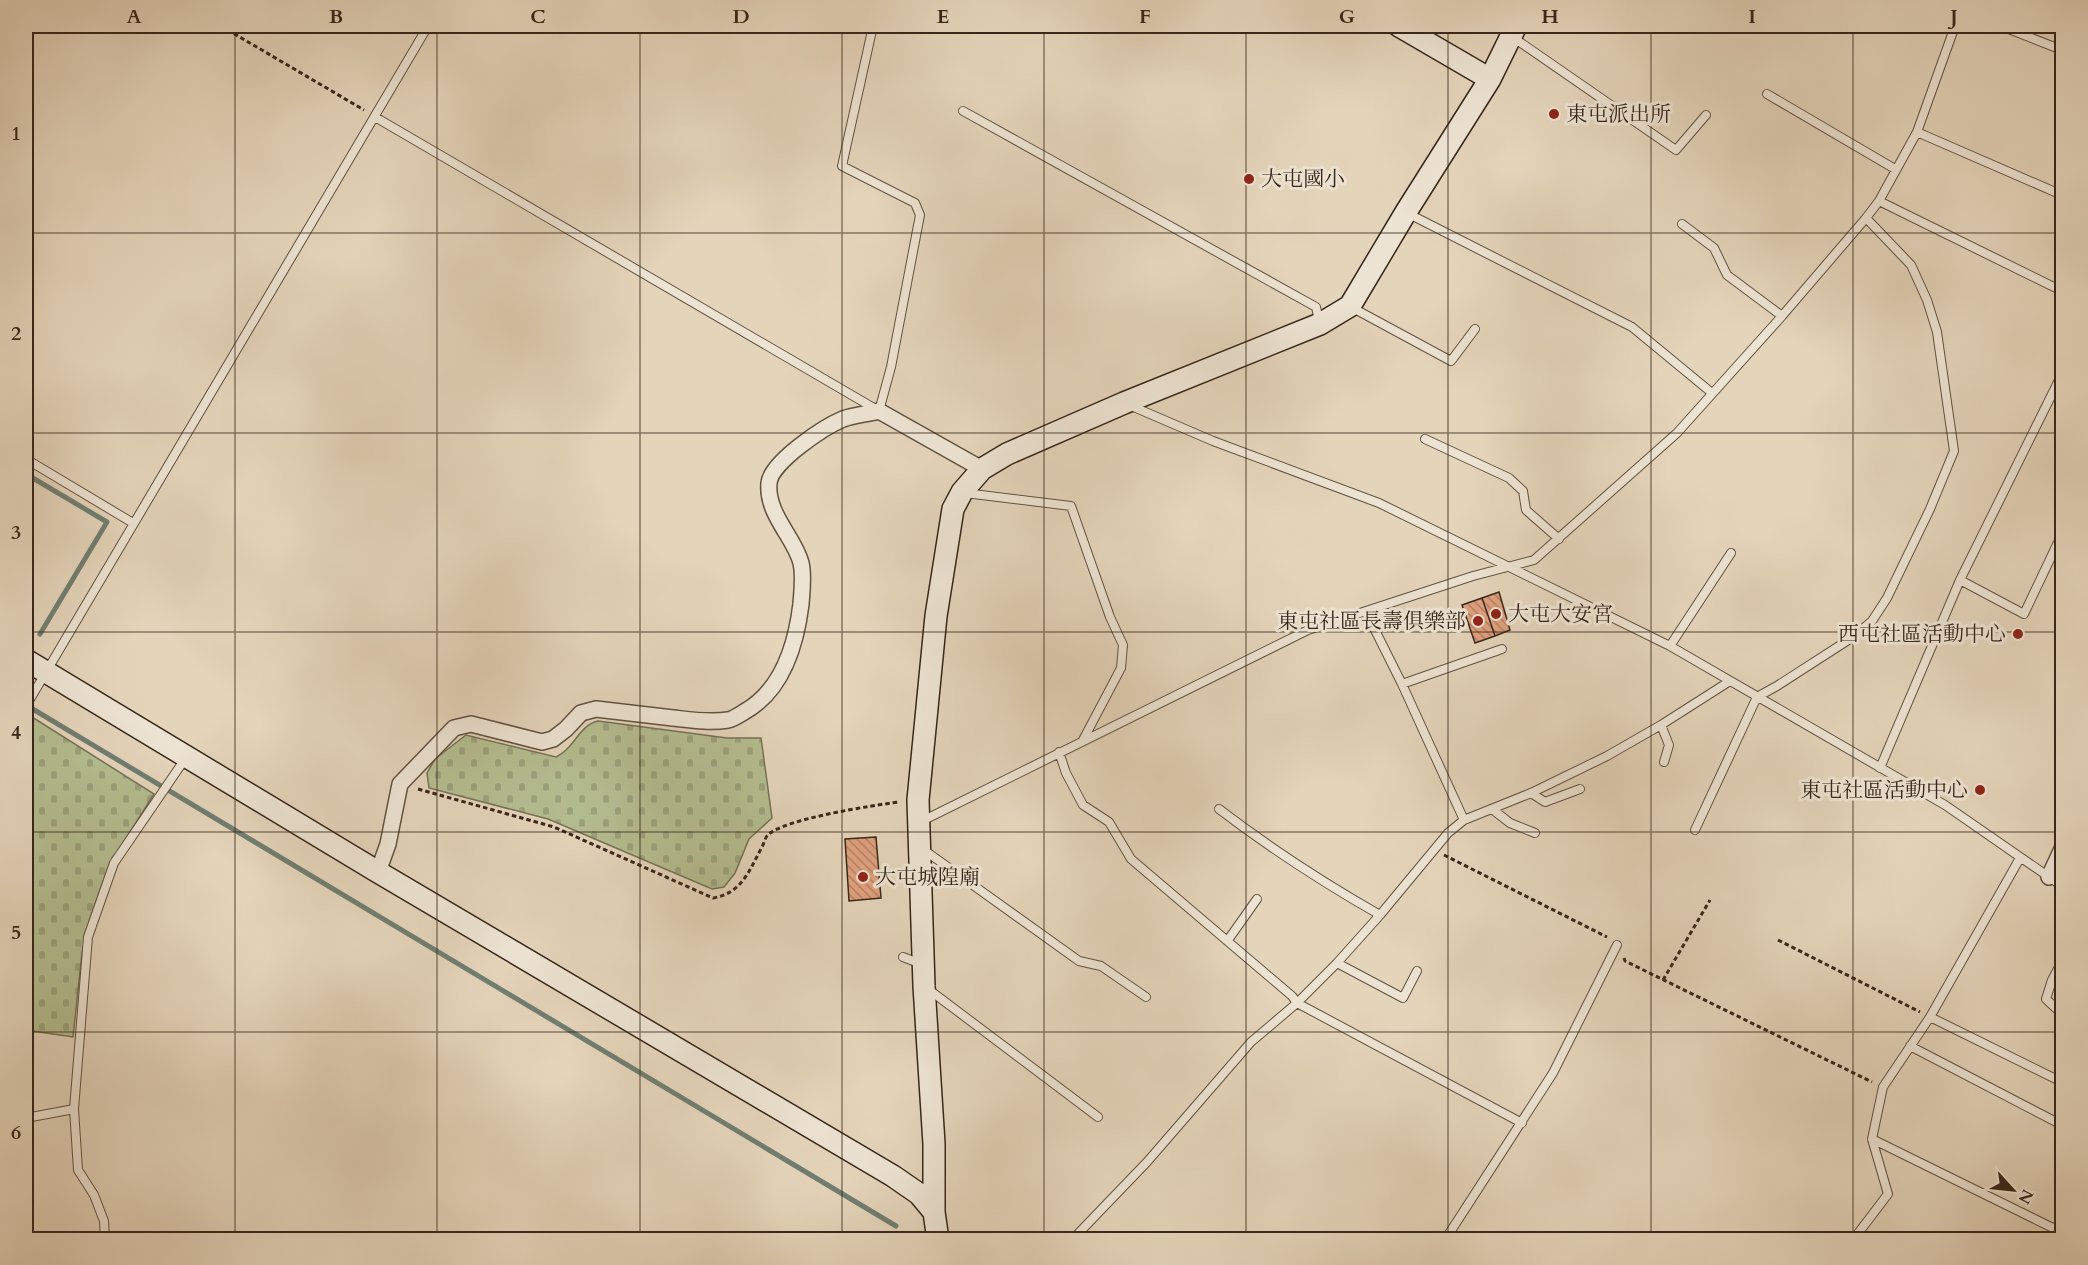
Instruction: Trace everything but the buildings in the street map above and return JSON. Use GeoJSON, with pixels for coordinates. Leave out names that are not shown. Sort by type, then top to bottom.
{"type":"FeatureCollection","features":[{"type":"Feature","properties":{"kind":"street"},"geometry":{"type":"LineString","coordinates":[[1399,26],[1490,79]]}},
{"type":"Feature","properties":{"kind":"street"},"geometry":{"type":"LineString","coordinates":[[938,1239],[934,1212],[934,1143],[918,800],[936,616],[953,509],[962,492],[982,469],[1007,454],[1124,403],[1320,324],[1350,306],[1490,79],[1513,30]]}},
{"type":"Feature","properties":{"kind":"street"},"geometry":{"type":"LineString","coordinates":[[378,872],[388,844],[400,784],[454,728],[471,724],[542,742],[553,739],[581,713],[596,709],[705,721],[730,720],[758,704],[772,686],[790,655],[798,625],[803,582],[801,561],[780,523],[770,498],[769,482],[774,471],[783,461],[810,440],[844,419],[879,411],[982,469]]}},
{"type":"Feature","properties":{"kind":"street"},"geometry":{"type":"LineString","coordinates":[[26,660],[42,678],[181,765],[378,872],[893,1176],[919,1194],[934,1212]]}},
{"type":"Feature","properties":{"kind":"street"},"geometry":{"type":"LineString","coordinates":[[2049,877],[2062,849]]}},
{"type":"Feature","properties":{"kind":"lane"},"geometry":{"type":"LineString","coordinates":[[26,706],[428,26]]}},
{"type":"Feature","properties":{"kind":"lane"},"geometry":{"type":"LineString","coordinates":[[375,117],[879,411],[891,367],[920,215],[915,203],[842,166],[873,26]]}},
{"type":"Feature","properties":{"kind":"lane"},"geometry":{"type":"LineString","coordinates":[[919,823],[1308,630],[1473,576],[1534,560],[1677,433],[1866,218],[1879,201],[1917,132],[1955,26]]}},
{"type":"Feature","properties":{"kind":"lane"},"geometry":{"type":"LineString","coordinates":[[2001,26],[2062,50]]}},
{"type":"Feature","properties":{"kind":"lane"},"geometry":{"type":"LineString","coordinates":[[1513,30],[1676,150],[1706,115]]}},
{"type":"Feature","properties":{"kind":"lane"},"geometry":{"type":"LineString","coordinates":[[1767,94],[1895,169]]}},
{"type":"Feature","properties":{"kind":"lane"},"geometry":{"type":"LineString","coordinates":[[963,111],[1316,307],[1320,324]]}},
{"type":"Feature","properties":{"kind":"lane"},"geometry":{"type":"LineString","coordinates":[[1917,132],[2062,195]]}},
{"type":"Feature","properties":{"kind":"lane"},"geometry":{"type":"LineString","coordinates":[[1879,201],[2062,291]]}},
{"type":"Feature","properties":{"kind":"lane"},"geometry":{"type":"LineString","coordinates":[[1406,212],[1632,327],[1712,393]]}},
{"type":"Feature","properties":{"kind":"lane"},"geometry":{"type":"LineString","coordinates":[[1695,830],[1756,697],[1853,637],[1872,621],[1887,598],[1930,509],[1954,451],[1937,332],[1927,300],[1911,265],[1866,218]]}},
{"type":"Feature","properties":{"kind":"lane"},"geometry":{"type":"LineString","coordinates":[[1682,224],[1714,248],[1726,275],[1782,316]]}},
{"type":"Feature","properties":{"kind":"lane"},"geometry":{"type":"LineString","coordinates":[[1350,306],[1451,361],[1475,329]]}},
{"type":"Feature","properties":{"kind":"lane"},"geometry":{"type":"LineString","coordinates":[[1880,768],[1960,580],[2062,374]]}},
{"type":"Feature","properties":{"kind":"lane"},"geometry":{"type":"LineString","coordinates":[[1124,403],[1213,441],[1379,503],[1670,646],[1945,805],[2062,886]]}},
{"type":"Feature","properties":{"kind":"lane"},"geometry":{"type":"LineString","coordinates":[[1425,439],[1509,478],[1522,491],[1526,510],[1559,539]]}},
{"type":"Feature","properties":{"kind":"lane"},"geometry":{"type":"LineString","coordinates":[[26,459],[133,523]]}},
{"type":"Feature","properties":{"kind":"lane"},"geometry":{"type":"LineString","coordinates":[[962,492],[1071,506],[1110,617],[1123,645],[1121,668],[1082,741]]}},
{"type":"Feature","properties":{"kind":"lane"},"geometry":{"type":"LineString","coordinates":[[1960,580],[2024,614],[2062,534]]}},
{"type":"Feature","properties":{"kind":"lane"},"geometry":{"type":"LineString","coordinates":[[1670,646],[1731,553]]}},
{"type":"Feature","properties":{"kind":"lane"},"geometry":{"type":"LineString","coordinates":[[1366,612],[1402,684],[1464,820]]}},
{"type":"Feature","properties":{"kind":"lane"},"geometry":{"type":"LineString","coordinates":[[1402,684],[1502,650]]}},
{"type":"Feature","properties":{"kind":"lane"},"geometry":{"type":"LineString","coordinates":[[1072,1239],[1147,1162],[1251,1042],[1297,1003],[1337,963],[1448,833],[1464,820],[1531,793],[1607,756],[1730,681]]}},
{"type":"Feature","properties":{"kind":"lane"},"geometry":{"type":"LineString","coordinates":[[1661,725],[1669,745],[1664,762]]}},
{"type":"Feature","properties":{"kind":"lane"},"geometry":{"type":"LineString","coordinates":[[1059,752],[1066,773],[1083,805],[1109,822],[1131,859],[1228,940],[1297,1003],[1522,1123]]}},
{"type":"Feature","properties":{"kind":"lane"},"geometry":{"type":"LineString","coordinates":[[105,1239],[104,1221],[94,1195],[78,1170],[74,1108],[88,938],[114,863],[181,765]]}},
{"type":"Feature","properties":{"kind":"lane"},"geometry":{"type":"LineString","coordinates":[[1531,793],[1545,802],[1580,789]]}},
{"type":"Feature","properties":{"kind":"lane"},"geometry":{"type":"LineString","coordinates":[[1220,809],[1260,840],[1344,895],[1380,915]]}},
{"type":"Feature","properties":{"kind":"lane"},"geometry":{"type":"LineString","coordinates":[[1492,809],[1509,823],[1535,833]]}},
{"type":"Feature","properties":{"kind":"lane"},"geometry":{"type":"LineString","coordinates":[[920,848],[1079,961],[1101,966],[1146,997]]}},
{"type":"Feature","properties":{"kind":"lane"},"geometry":{"type":"LineString","coordinates":[[1853,1239],[1888,1194],[1872,1138],[1883,1087],[1930,1017],[2020,858]]}},
{"type":"Feature","properties":{"kind":"lane"},"geometry":{"type":"LineString","coordinates":[[1228,940],[1257,899]]}},
{"type":"Feature","properties":{"kind":"lane"},"geometry":{"type":"LineString","coordinates":[[1445,1239],[1553,1073],[1617,945]]}},
{"type":"Feature","properties":{"kind":"lane"},"geometry":{"type":"LineString","coordinates":[[903,957],[1098,1117]]}},
{"type":"Feature","properties":{"kind":"lane"},"geometry":{"type":"LineString","coordinates":[[2062,961],[2052,980],[2046,999],[2062,1014]]}},
{"type":"Feature","properties":{"kind":"lane"},"geometry":{"type":"LineString","coordinates":[[1337,963],[1404,998],[1417,971]]}},
{"type":"Feature","properties":{"kind":"lane"},"geometry":{"type":"LineString","coordinates":[[1930,1017],[2062,1082]]}},
{"type":"Feature","properties":{"kind":"lane"},"geometry":{"type":"LineString","coordinates":[[1910,1046],[2062,1125]]}},
{"type":"Feature","properties":{"kind":"lane"},"geometry":{"type":"LineString","coordinates":[[26,1118],[74,1108]]}},
{"type":"Feature","properties":{"kind":"lane"},"geometry":{"type":"LineString","coordinates":[[1872,1138],[2053,1228],[2062,1226]]}},
{"type":"Feature","properties":{"kind":"path"},"geometry":{"type":"LineString","coordinates":[[221,26],[375,117]]}},
{"type":"Feature","properties":{"kind":"path"},"geometry":{"type":"LineString","coordinates":[[400,784],[554,826],[713,898],[726,896],[744,881],[768,834],[785,826],[856,808],[918,800]]}},
{"type":"Feature","properties":{"kind":"path"},"geometry":{"type":"LineString","coordinates":[[1434,850],[1603,933],[1617,945],[1625,961],[1883,1087]]}},
{"type":"Feature","properties":{"kind":"path"},"geometry":{"type":"LineString","coordinates":[[1664,980],[1710,900]]}},
{"type":"Feature","properties":{"kind":"path"},"geometry":{"type":"LineString","coordinates":[[1778,940],[1930,1017]]}},
{"type":"Feature","properties":{"kind":"green space"},"geometry":{"type":"Polygon","coordinates":[[[32,717],[154,794],[109,865],[91,916],[82,953],[73,1037],[26,1030],[26,728],[32,717]]]}},
{"type":"Feature","properties":{"kind":"green space"},"geometry":{"type":"Polygon","coordinates":[[[598,721],[727,738],[761,738],[772,818],[749,839],[735,873],[724,887],[712,889],[548,819],[429,788],[427,773],[435,759],[466,735],[556,757],[567,749],[586,727],[598,721]]]}},
{"type":"Feature","properties":{"kind":"waterway"},"geometry":{"type":"LineString","coordinates":[[26,474],[107,522],[40,634]]}},
{"type":"Feature","properties":{"kind":"waterway"},"geometry":{"type":"LineString","coordinates":[[26,705],[896,1226]]}},
{"type":"Feature","properties":{"kind":"place","name":"東屯派出所"},"geometry":{"type":"Point","coordinates":[1554,114]}},
{"type":"Feature","properties":{"kind":"place","name":"大屯國小"},"geometry":{"type":"Point","coordinates":[1249,179]}},
{"type":"Feature","properties":{"kind":"place","name":"大屯大安宮"},"geometry":{"type":"Point","coordinates":[1496,614]}},
{"type":"Feature","properties":{"kind":"place","name":"東屯社區長壽俱樂部"},"geometry":{"type":"Point","coordinates":[1478,621]}},
{"type":"Feature","properties":{"kind":"place","name":"西屯社區活動中心"},"geometry":{"type":"Point","coordinates":[2018,634]}},
{"type":"Feature","properties":{"kind":"place","name":"東屯社區活動中心"},"geometry":{"type":"Point","coordinates":[1980,790]}},
{"type":"Feature","properties":{"kind":"place","name":"大屯城隍廟"},"geometry":{"type":"Point","coordinates":[863,877]}}]}
